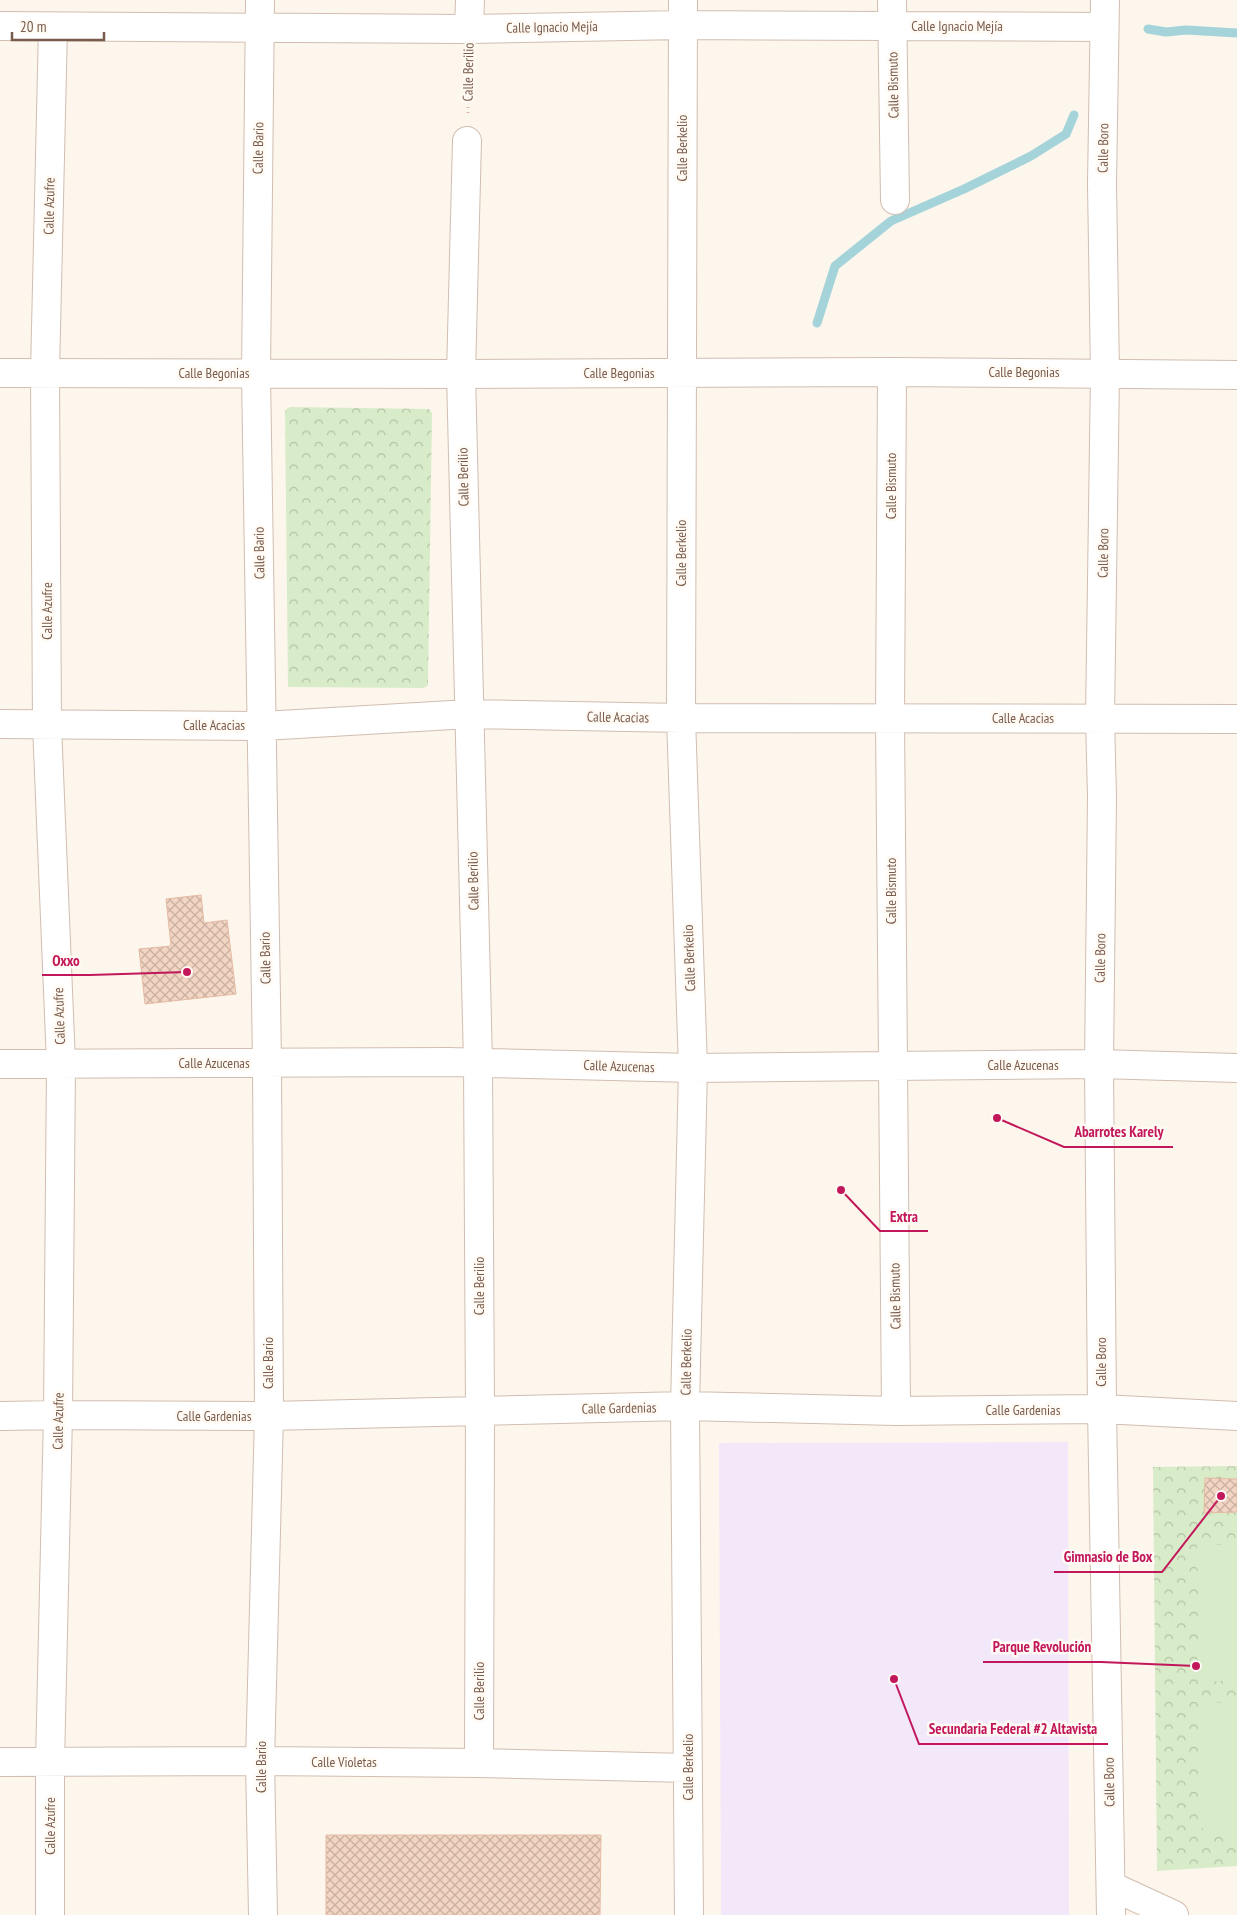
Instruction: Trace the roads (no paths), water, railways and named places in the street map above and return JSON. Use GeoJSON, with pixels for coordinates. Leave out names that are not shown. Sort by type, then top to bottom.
{"type":"FeatureCollection","features":[{"type":"Feature","properties":{"kind":"street","name":"Calle Bario"},"geometry":{"type":"LineString","coordinates":[[260,0],[256,374],[267,1062],[268,1416],[260,1761],[263,1915]]}},
{"type":"Feature","properties":{"kind":"street","name":"Calle Berilio"},"geometry":{"type":"LineString","coordinates":[[469,29],[470,0]]}},
{"type":"Feature","properties":{"kind":"street","name":"Calle Boro"},"geometry":{"type":"LineString","coordinates":[[1105,0],[1102,184],[1105,373],[1100,718],[1102,797],[1099,1064],[1102,1409],[1111,1915]]}},
{"type":"Feature","properties":{"kind":"street","name":"Calle Ignacio Mejía"},"geometry":{"type":"LineString","coordinates":[[0,26],[469,29],[683,12],[892,13],[1104,27]]}},
{"type":"Feature","properties":{"kind":"street","name":"Calle Berkelio"},"geometry":{"type":"LineString","coordinates":[[683,12],[680,718],[693,1068],[685,1406],[689,1915]]}},
{"type":"Feature","properties":{"kind":"street","name":"Calle Bismuto"},"geometry":{"type":"LineString","coordinates":[[892,13],[895,200]]}},
{"type":"Feature","properties":{"kind":"street","name":"Calle Azufre"},"geometry":{"type":"LineString","coordinates":[[50,1915],[50,1763],[58,1415],[61,1063],[47,725],[45,372],[53,27]]}},
{"type":"Feature","properties":{"kind":"street","name":"Calle Berilio"},"geometry":{"type":"LineString","coordinates":[[467,141],[461,374],[478,1062],[480,1411],[479,1763]]}},
{"type":"Feature","properties":{"kind":"street","name":"Calle Bismuto"},"geometry":{"type":"LineString","coordinates":[[892,372],[890,719],[896,1411]]}},
{"type":"Feature","properties":{"kind":"street","name":"Calle Begonias"},"geometry":{"type":"LineString","coordinates":[[0,373],[461,374],[892,372],[1237,375]]}},
{"type":"Feature","properties":{"kind":"street","name":"Calle Acacias"},"geometry":{"type":"LineString","coordinates":[[0,724],[263,726],[469,714],[680,718],[1237,719]]}},
{"type":"Feature","properties":{"kind":"street","name":"Calle Azucenas"},"geometry":{"type":"LineString","coordinates":[[0,1064],[478,1062],[693,1068],[1099,1064],[1237,1068]]}},
{"type":"Feature","properties":{"kind":"street","name":"Calle Gardenias"},"geometry":{"type":"LineString","coordinates":[[0,1416],[268,1416],[685,1406],[896,1411],[1102,1409],[1237,1416]]}},
{"type":"Feature","properties":{"kind":"street","name":"Calle Violetas"},"geometry":{"type":"LineString","coordinates":[[0,1762],[260,1761],[479,1763],[688,1768]]}},
{"type":"Feature","properties":{"kind":"street"},"geometry":{"type":"LineString","coordinates":[[1111,1886],[1174,1915]]}},
{"type":"Feature","properties":{"kind":"waterway"},"geometry":{"type":"LineString","coordinates":[[1148,29],[1166,32],[1186,30],[1237,33]]}},
{"type":"Feature","properties":{"kind":"waterway"},"geometry":{"type":"LineString","coordinates":[[817,323],[835,266],[891,221],[964,189],[1031,156],[1066,134],[1074,115]]}},
{"type":"Feature","properties":{"kind":"place","name":"Oxxo"},"geometry":{"type":"Point","coordinates":[187,972]}},
{"type":"Feature","properties":{"kind":"place","name":"Abarrotes Karely"},"geometry":{"type":"Point","coordinates":[997,1118]}},
{"type":"Feature","properties":{"kind":"place","name":"Extra"},"geometry":{"type":"Point","coordinates":[841,1190]}},
{"type":"Feature","properties":{"kind":"place","name":"Gimnasio de Box"},"geometry":{"type":"Point","coordinates":[1221,1496]}},
{"type":"Feature","properties":{"kind":"place","name":"Parque Revolución"},"geometry":{"type":"Point","coordinates":[1196,1666]}},
{"type":"Feature","properties":{"kind":"place","name":"Secundaria Federal #2 Altavista"},"geometry":{"type":"Point","coordinates":[894,1679]}}]}
